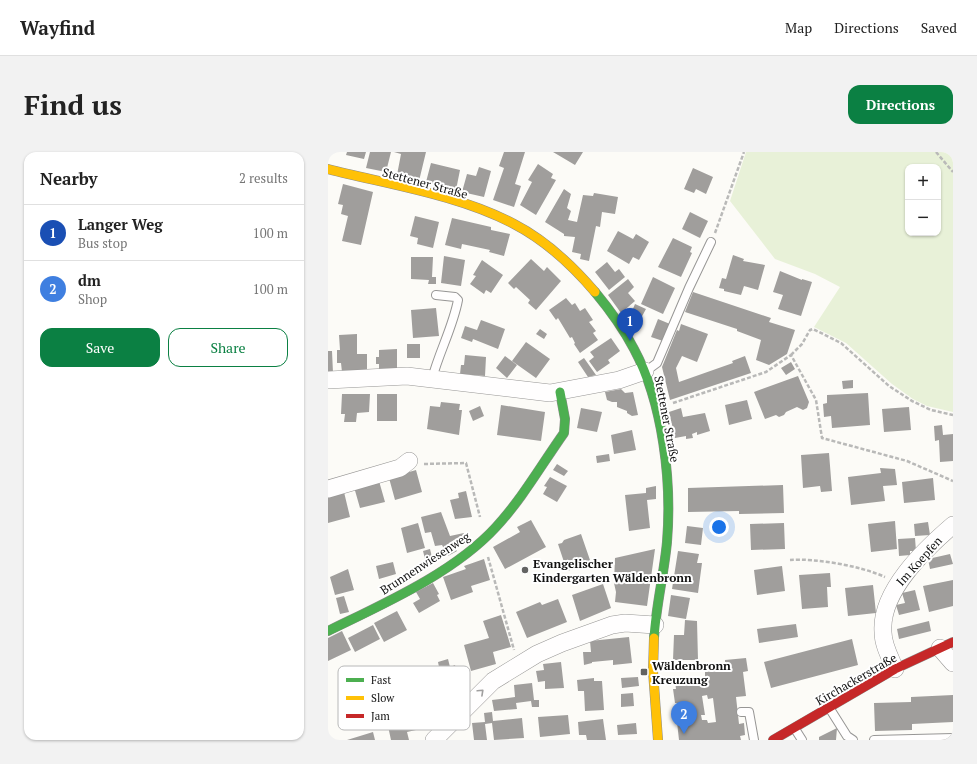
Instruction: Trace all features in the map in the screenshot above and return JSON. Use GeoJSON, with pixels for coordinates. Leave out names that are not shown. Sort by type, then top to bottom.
{"type":"FeatureCollection","features":[{"type":"Feature","properties":{"kind":"street","name":"Stettener Straße"},"geometry":{"type":"LineString","coordinates":[[328,169],[475,209],[503,219],[533,234],[561,256],[591,288],[630,342],[645,371],[661,437],[668,507],[665,560],[655,625],[653,670],[658,740]]}},
{"type":"Feature","properties":{"kind":"street"},"geometry":{"type":"LineString","coordinates":[[328,380],[407,376],[546,393],[560,392],[626,379],[645,371]]}},
{"type":"Feature","properties":{"kind":"street","name":"Brunnenwiesenweg"},"geometry":{"type":"LineString","coordinates":[[328,631],[409,590],[456,561],[484,539],[501,522],[562,437],[566,424],[560,392]]}},
{"type":"Feature","properties":{"kind":"street"},"geometry":{"type":"LineString","coordinates":[[328,489],[400,468],[409,461]]}},
{"type":"Feature","properties":{"kind":"street","name":"Im Koepfen"},"geometry":{"type":"LineString","coordinates":[[895,670],[884,642],[883,626],[886,610],[897,584],[953,525]]}},
{"type":"Feature","properties":{"kind":"street"},"geometry":{"type":"LineString","coordinates":[[470,703],[486,687],[518,664],[549,648],[620,624],[655,625]]}},
{"type":"Feature","properties":{"kind":"street"},"geometry":{"type":"LineString","coordinates":[[946,645],[953,663]]}},
{"type":"Feature","properties":{"kind":"street","name":"Kirchackerstraße"},"geometry":{"type":"LineString","coordinates":[[773,740],[795,729],[895,670],[946,645]]}},
{"type":"Feature","properties":{"kind":"street"},"geometry":{"type":"LineString","coordinates":[[434,740],[444,730]]}},
{"type":"Feature","properties":{"kind":"lane"},"geometry":{"type":"LineString","coordinates":[[645,371],[657,363],[688,288],[711,242]]}},
{"type":"Feature","properties":{"kind":"lane"},"geometry":{"type":"LineString","coordinates":[[432,379],[438,354],[455,314],[458,300],[455,297],[436,295]]}},
{"type":"Feature","properties":{"kind":"lane"},"geometry":{"type":"LineString","coordinates":[[830,708],[847,736],[853,740]]}},
{"type":"Feature","properties":{"kind":"lane"},"geometry":{"type":"LineString","coordinates":[[741,712],[749,712],[754,740]]}},
{"type":"Feature","properties":{"kind":"lane"},"geometry":{"type":"LineString","coordinates":[[795,729],[802,740]]}},
{"type":"Feature","properties":{"kind":"lane"},"geometry":{"type":"LineString","coordinates":[[874,740],[953,738]]}},
{"type":"Feature","properties":{"kind":"path"},"geometry":{"type":"LineString","coordinates":[[711,242],[744,152]]}},
{"type":"Feature","properties":{"kind":"path"},"geometry":{"type":"LineString","coordinates":[[936,152],[953,172]]}},
{"type":"Feature","properties":{"kind":"path"},"geometry":{"type":"LineString","coordinates":[[675,402],[766,372],[791,355],[802,344],[810,330],[813,329],[841,343],[890,386],[912,401],[931,410],[953,415]]}},
{"type":"Feature","properties":{"kind":"path"},"geometry":{"type":"LineString","coordinates":[[791,355],[816,400],[820,432],[823,438],[907,461],[953,481]]}},
{"type":"Feature","properties":{"kind":"path"},"geometry":{"type":"LineString","coordinates":[[409,461],[422,464],[466,463],[480,518],[479,521],[518,664]]}},
{"type":"Feature","properties":{"kind":"path"},"geometry":{"type":"LineString","coordinates":[[790,560],[811,559],[864,570],[878,574],[897,584]]}},
{"type":"Feature","properties":{"kind":"green space"},"geometry":{"type":"Polygon","coordinates":[[[746,152],[953,152],[953,412],[927,406],[913,399],[892,384],[846,343],[814,327],[840,287],[815,274],[775,259],[730,201],[746,152]]]}},
{"type":"Feature","properties":{"kind":"building"},"geometry":{"type":"Polygon","coordinates":[[[347,152],[366,152],[364,159],[346,155],[347,152]]]}},
{"type":"Feature","properties":{"kind":"building"},"geometry":{"type":"Polygon","coordinates":[[[370,152],[391,152],[386,172],[366,168],[370,152]]]}},
{"type":"Feature","properties":{"kind":"building"},"geometry":{"type":"Polygon","coordinates":[[[394,152],[426,152],[419,181],[397,175],[401,154],[394,152]]]}},
{"type":"Feature","properties":{"kind":"building"},"geometry":{"type":"Polygon","coordinates":[[[504,152],[525,152],[515,184],[521,186],[514,207],[493,200],[504,168],[499,166],[504,152]]]}},
{"type":"Feature","properties":{"kind":"building"},"geometry":{"type":"Polygon","coordinates":[[[553,152],[583,152],[575,165],[553,152]]]}},
{"type":"Feature","properties":{"kind":"building"},"geometry":{"type":"Polygon","coordinates":[[[431,163],[460,170],[456,190],[426,182],[431,163]]]}},
{"type":"Feature","properties":{"kind":"building"},"geometry":{"type":"Polygon","coordinates":[[[538,164],[553,174],[551,178],[556,180],[536,215],[520,205],[532,182],[528,180],[538,164]]]}},
{"type":"Feature","properties":{"kind":"building"},"geometry":{"type":"Polygon","coordinates":[[[479,167],[491,171],[484,197],[462,192],[467,174],[476,176],[479,167]]]}},
{"type":"Feature","properties":{"kind":"building"},"geometry":{"type":"Polygon","coordinates":[[[693,168],[713,177],[706,194],[696,189],[694,193],[684,189],[693,168]]]}},
{"type":"Feature","properties":{"kind":"building"},"geometry":{"type":"Polygon","coordinates":[[[343,184],[373,192],[361,245],[342,241],[348,216],[341,214],[343,205],[338,204],[343,184]]]}},
{"type":"Feature","properties":{"kind":"building"},"geometry":{"type":"Polygon","coordinates":[[[564,189],[571,194],[567,208],[571,211],[568,220],[577,222],[583,195],[593,196],[594,193],[618,197],[615,214],[602,212],[600,227],[596,226],[589,261],[580,259],[581,254],[572,252],[575,237],[564,236],[564,234],[545,222],[564,189]]]}},
{"type":"Feature","properties":{"kind":"building"},"geometry":{"type":"Polygon","coordinates":[[[690,212],[708,221],[700,238],[682,229],[690,212]]]}},
{"type":"Feature","properties":{"kind":"building"},"geometry":{"type":"Polygon","coordinates":[[[415,216],[439,222],[433,248],[417,244],[418,238],[410,236],[415,216]]]}},
{"type":"Feature","properties":{"kind":"building"},"geometry":{"type":"Polygon","coordinates":[[[452,218],[491,227],[491,230],[510,234],[504,256],[489,252],[490,250],[462,244],[461,249],[445,245],[452,218]]]}},
{"type":"Feature","properties":{"kind":"building"},"geometry":{"type":"Polygon","coordinates":[[[618,231],[633,239],[636,234],[649,242],[639,260],[633,257],[629,264],[607,251],[618,231]]]}},
{"type":"Feature","properties":{"kind":"building"},"geometry":{"type":"Polygon","coordinates":[[[673,238],[692,247],[690,252],[692,253],[681,277],[658,267],[673,238]]]}},
{"type":"Feature","properties":{"kind":"building"},"geometry":{"type":"Polygon","coordinates":[[[733,255],[744,259],[743,261],[765,265],[758,290],[744,286],[741,295],[724,291],[724,289],[719,288],[722,278],[726,279],[733,255]]]}},
{"type":"Feature","properties":{"kind":"building"},"geometry":{"type":"Polygon","coordinates":[[[444,256],[465,260],[461,286],[441,283],[444,256]]]}},
{"type":"Feature","properties":{"kind":"building"},"geometry":{"type":"Polygon","coordinates":[[[411,257],[433,257],[432,277],[436,277],[436,284],[428,284],[429,280],[411,279],[411,257]]]}},
{"type":"Feature","properties":{"kind":"building"},"geometry":{"type":"Polygon","coordinates":[[[531,259],[544,271],[547,267],[561,281],[536,310],[528,303],[530,300],[516,287],[514,289],[508,283],[531,259]]]}},
{"type":"Feature","properties":{"kind":"building"},"geometry":{"type":"Polygon","coordinates":[[[482,260],[503,275],[491,293],[486,290],[484,294],[470,284],[476,276],[473,275],[482,260]]]}},
{"type":"Feature","properties":{"kind":"building"},"geometry":{"type":"Polygon","coordinates":[[[607,262],[615,272],[619,269],[625,277],[609,290],[595,272],[607,262]]]}},
{"type":"Feature","properties":{"kind":"building"},"geometry":{"type":"Polygon","coordinates":[[[780,271],[802,280],[812,282],[801,316],[778,309],[783,295],[773,292],[780,271]]]}},
{"type":"Feature","properties":{"kind":"building"},"geometry":{"type":"Polygon","coordinates":[[[653,277],[675,288],[663,314],[641,304],[653,277]]]}},
{"type":"Feature","properties":{"kind":"building"},"geometry":{"type":"Polygon","coordinates":[[[628,279],[634,287],[628,293],[635,301],[621,313],[608,295],[628,279]]]}},
{"type":"Feature","properties":{"kind":"building"},"geometry":{"type":"Polygon","coordinates":[[[693,292],[771,318],[769,322],[795,330],[787,354],[769,365],[756,360],[761,340],[737,331],[737,329],[685,312],[693,292]]]}},
{"type":"Feature","properties":{"kind":"building"},"geometry":{"type":"Polygon","coordinates":[[[566,298],[572,305],[575,303],[580,311],[585,308],[593,320],[589,322],[596,331],[593,333],[598,340],[580,353],[574,344],[575,343],[572,337],[570,338],[558,318],[556,320],[549,310],[566,298]]]}},
{"type":"Feature","properties":{"kind":"building"},"geometry":{"type":"Polygon","coordinates":[[[635,304],[646,309],[640,320],[630,316],[635,304]]]}},
{"type":"Feature","properties":{"kind":"building"},"geometry":{"type":"Polygon","coordinates":[[[436,308],[439,336],[413,338],[411,310],[436,308]]]}},
{"type":"Feature","properties":{"kind":"building"},"geometry":{"type":"Polygon","coordinates":[[[658,319],[670,324],[663,341],[651,337],[658,319]]]}},
{"type":"Feature","properties":{"kind":"building"},"geometry":{"type":"Polygon","coordinates":[[[481,320],[505,329],[498,349],[473,339],[472,342],[461,338],[465,326],[477,330],[481,320]]]}},
{"type":"Feature","properties":{"kind":"building"},"geometry":{"type":"Polygon","coordinates":[[[681,324],[708,334],[697,362],[682,356],[676,368],[679,382],[733,363],[732,361],[745,356],[751,373],[670,400],[662,367],[677,330],[679,331],[681,324]]]}},
{"type":"Feature","properties":{"kind":"building"},"geometry":{"type":"Polygon","coordinates":[[[540,329],[547,334],[544,339],[536,334],[540,329]]]}},
{"type":"Feature","properties":{"kind":"building"},"geometry":{"type":"Polygon","coordinates":[[[357,334],[357,354],[367,354],[367,372],[342,372],[341,363],[337,363],[337,350],[340,350],[339,335],[357,334]]]}},
{"type":"Feature","properties":{"kind":"building"},"geometry":{"type":"Polygon","coordinates":[[[611,338],[620,351],[608,360],[610,363],[597,372],[589,361],[594,357],[590,352],[611,338]]]}},
{"type":"Feature","properties":{"kind":"building"},"geometry":{"type":"Polygon","coordinates":[[[526,342],[550,359],[536,378],[512,361],[526,342]]]}},
{"type":"Feature","properties":{"kind":"building"},"geometry":{"type":"Polygon","coordinates":[[[407,344],[420,344],[420,358],[407,358],[407,344]]]}},
{"type":"Feature","properties":{"kind":"building"},"geometry":{"type":"Polygon","coordinates":[[[397,349],[397,370],[379,370],[379,364],[376,364],[376,357],[379,357],[379,350],[397,349]]]}},
{"type":"Feature","properties":{"kind":"building"},"geometry":{"type":"Polygon","coordinates":[[[328,351],[332,351],[333,373],[328,373],[328,351]]]}},
{"type":"Feature","properties":{"kind":"building"},"geometry":{"type":"Polygon","coordinates":[[[465,355],[486,357],[485,376],[460,374],[461,365],[464,365],[465,355]]]}},
{"type":"Feature","properties":{"kind":"building"},"geometry":{"type":"Polygon","coordinates":[[[505,356],[517,365],[507,378],[496,368],[505,356]]]}},
{"type":"Feature","properties":{"kind":"building"},"geometry":{"type":"Polygon","coordinates":[[[584,358],[596,375],[588,377],[578,362],[584,358]]]}},
{"type":"Feature","properties":{"kind":"building"},"geometry":{"type":"Polygon","coordinates":[[[791,362],[795,369],[786,375],[781,368],[791,362]]]}},
{"type":"Feature","properties":{"kind":"building"},"geometry":{"type":"Polygon","coordinates":[[[798,376],[809,402],[807,408],[803,410],[797,407],[779,417],[776,415],[765,419],[754,392],[798,376]]]}},
{"type":"Feature","properties":{"kind":"building"},"geometry":{"type":"Polygon","coordinates":[[[853,380],[853,388],[843,389],[842,381],[853,380]]]}},
{"type":"Feature","properties":{"kind":"building"},"geometry":{"type":"Polygon","coordinates":[[[621,389],[625,393],[633,392],[638,415],[632,416],[627,413],[627,411],[617,407],[617,402],[607,400],[605,392],[621,389]]]}},
{"type":"Feature","properties":{"kind":"building"},"geometry":{"type":"Polygon","coordinates":[[[868,393],[870,425],[832,428],[831,416],[824,417],[823,404],[827,403],[827,395],[868,393]]]}},
{"type":"Feature","properties":{"kind":"building"},"geometry":{"type":"Polygon","coordinates":[[[342,394],[370,394],[369,412],[357,413],[356,422],[344,422],[345,414],[341,414],[342,394]]]}},
{"type":"Feature","properties":{"kind":"building"},"geometry":{"type":"Polygon","coordinates":[[[377,394],[397,394],[397,421],[377,421],[377,394]]]}},
{"type":"Feature","properties":{"kind":"building"},"geometry":{"type":"Polygon","coordinates":[[[747,400],[752,419],[729,425],[725,405],[747,400]]]}},
{"type":"Feature","properties":{"kind":"building"},"geometry":{"type":"Polygon","coordinates":[[[441,402],[460,404],[459,410],[462,410],[459,435],[427,429],[430,406],[440,407],[441,402]]]}},
{"type":"Feature","properties":{"kind":"building"},"geometry":{"type":"Polygon","coordinates":[[[501,405],[545,412],[541,441],[497,435],[501,405]]]}},
{"type":"Feature","properties":{"kind":"building"},"geometry":{"type":"Polygon","coordinates":[[[480,406],[484,416],[473,421],[469,411],[480,406]]]}},
{"type":"Feature","properties":{"kind":"building"},"geometry":{"type":"Polygon","coordinates":[[[909,407],[911,430],[884,432],[882,409],[909,407]]]}},
{"type":"Feature","properties":{"kind":"building"},"geometry":{"type":"Polygon","coordinates":[[[581,408],[602,412],[597,432],[577,428],[581,408]]]}},
{"type":"Feature","properties":{"kind":"building"},"geometry":{"type":"Polygon","coordinates":[[[681,408],[683,417],[705,413],[710,431],[697,435],[697,432],[692,434],[693,438],[686,439],[686,436],[675,438],[669,412],[681,408]]]}},
{"type":"Feature","properties":{"kind":"building"},"geometry":{"type":"Polygon","coordinates":[[[942,425],[943,435],[953,434],[953,461],[940,462],[939,440],[935,441],[934,426],[942,425]]]}},
{"type":"Feature","properties":{"kind":"building"},"geometry":{"type":"Polygon","coordinates":[[[632,430],[636,450],[614,454],[611,435],[632,430]]]}},
{"type":"Feature","properties":{"kind":"building"},"geometry":{"type":"Polygon","coordinates":[[[829,453],[832,491],[821,492],[820,486],[803,488],[801,455],[829,453]]]}},
{"type":"Feature","properties":{"kind":"building"},"geometry":{"type":"Polygon","coordinates":[[[609,454],[610,461],[597,463],[596,456],[609,454]]]}},
{"type":"Feature","properties":{"kind":"building"},"geometry":{"type":"Polygon","coordinates":[[[557,464],[568,471],[564,476],[553,470],[557,464]]]}},
{"type":"Feature","properties":{"kind":"building"},"geometry":{"type":"Polygon","coordinates":[[[880,468],[895,469],[897,485],[883,486],[885,501],[851,505],[848,477],[881,473],[880,468]]]}},
{"type":"Feature","properties":{"kind":"building"},"geometry":{"type":"Polygon","coordinates":[[[416,470],[422,492],[395,500],[389,478],[416,470]]]}},
{"type":"Feature","properties":{"kind":"building"},"geometry":{"type":"Polygon","coordinates":[[[550,477],[567,486],[557,502],[543,494],[547,487],[544,486],[550,477]]]}},
{"type":"Feature","properties":{"kind":"building"},"geometry":{"type":"Polygon","coordinates":[[[933,478],[935,500],[904,503],[902,482],[933,478]]]}},
{"type":"Feature","properties":{"kind":"building"},"geometry":{"type":"Polygon","coordinates":[[[379,481],[385,502],[360,508],[354,487],[379,481]]]}},
{"type":"Feature","properties":{"kind":"building"},"geometry":{"type":"Polygon","coordinates":[[[783,485],[784,513],[739,514],[739,511],[688,512],[688,488],[783,485]]]}},
{"type":"Feature","properties":{"kind":"building"},"geometry":{"type":"Polygon","coordinates":[[[656,486],[656,499],[647,500],[650,528],[629,531],[625,495],[646,493],[646,488],[656,486]]]}},
{"type":"Feature","properties":{"kind":"building"},"geometry":{"type":"Polygon","coordinates":[[[466,491],[472,517],[455,519],[450,500],[459,498],[458,493],[466,491]]]}},
{"type":"Feature","properties":{"kind":"building"},"geometry":{"type":"Polygon","coordinates":[[[344,492],[350,517],[328,523],[328,496],[344,492]]]}},
{"type":"Feature","properties":{"kind":"building"},"geometry":{"type":"Polygon","coordinates":[[[441,512],[450,536],[464,533],[467,544],[456,547],[457,551],[448,556],[442,545],[435,546],[431,532],[425,533],[421,517],[441,512]]]}},
{"type":"Feature","properties":{"kind":"building","name":"Evangelischer Kindergarten Wäldenbronn"},"geometry":{"type":"Polygon","coordinates":[[[531,520],[546,547],[505,569],[493,547],[520,532],[517,527],[531,520]]]}},
{"type":"Feature","properties":{"kind":"building"},"geometry":{"type":"Polygon","coordinates":[[[895,521],[897,549],[871,552],[868,524],[895,521]]]}},
{"type":"Feature","properties":{"kind":"building"},"geometry":{"type":"Polygon","coordinates":[[[928,522],[930,535],[915,536],[914,524],[928,522]]]}},
{"type":"Feature","properties":{"kind":"building"},"geometry":{"type":"Polygon","coordinates":[[[418,523],[425,548],[407,553],[401,528],[418,523]]]}},
{"type":"Feature","properties":{"kind":"building"},"geometry":{"type":"Polygon","coordinates":[[[784,523],[785,549],[751,550],[750,524],[784,523]]]}},
{"type":"Feature","properties":{"kind":"building"},"geometry":{"type":"Polygon","coordinates":[[[687,526],[703,528],[701,545],[685,543],[687,526]]]}},
{"type":"Feature","properties":{"kind":"building"},"geometry":{"type":"Polygon","coordinates":[[[581,534],[591,563],[579,569],[577,568],[567,571],[558,544],[562,543],[564,540],[581,534]]]}},
{"type":"Feature","properties":{"kind":"building"},"geometry":{"type":"Polygon","coordinates":[[[915,538],[916,551],[910,551],[910,555],[899,556],[898,539],[915,538]]]}},
{"type":"Feature","properties":{"kind":"building"},"geometry":{"type":"Polygon","coordinates":[[[430,549],[433,561],[426,563],[423,551],[430,549]]]}},
{"type":"Feature","properties":{"kind":"building"},"geometry":{"type":"Polygon","coordinates":[[[655,549],[647,606],[615,602],[615,558],[655,549]]]}},
{"type":"Feature","properties":{"kind":"building"},"geometry":{"type":"Polygon","coordinates":[[[678,551],[699,554],[697,563],[702,563],[698,593],[672,589],[678,551]]]}},
{"type":"Feature","properties":{"kind":"building"},"geometry":{"type":"Polygon","coordinates":[[[950,554],[953,564],[930,569],[928,559],[950,554]]]}},
{"type":"Feature","properties":{"kind":"building"},"geometry":{"type":"Polygon","coordinates":[[[484,559],[490,580],[471,586],[473,592],[451,600],[443,577],[466,569],[464,566],[484,559]]]}},
{"type":"Feature","properties":{"kind":"building"},"geometry":{"type":"Polygon","coordinates":[[[393,562],[396,574],[379,579],[376,566],[393,562]]]}},
{"type":"Feature","properties":{"kind":"building"},"geometry":{"type":"Polygon","coordinates":[[[782,566],[785,591],[757,595],[754,570],[782,566]]]}},
{"type":"Feature","properties":{"kind":"building"},"geometry":{"type":"Polygon","coordinates":[[[348,569],[354,590],[335,595],[330,577],[348,569]]]}},
{"type":"Feature","properties":{"kind":"building"},"geometry":{"type":"Polygon","coordinates":[[[830,573],[831,587],[827,587],[828,607],[802,609],[799,575],[830,573]]]}},
{"type":"Feature","properties":{"kind":"building"},"geometry":{"type":"Polygon","coordinates":[[[953,580],[953,606],[929,612],[923,586],[953,580]]]}},
{"type":"Feature","properties":{"kind":"building"},"geometry":{"type":"Polygon","coordinates":[[[433,583],[439,594],[437,595],[440,601],[419,613],[413,603],[420,599],[416,592],[433,583]]]}},
{"type":"Feature","properties":{"kind":"building"},"geometry":{"type":"Polygon","coordinates":[[[603,584],[611,608],[580,621],[572,595],[603,584]]]}},
{"type":"Feature","properties":{"kind":"building"},"geometry":{"type":"Polygon","coordinates":[[[873,585],[876,613],[848,616],[845,588],[873,585]]]}},
{"type":"Feature","properties":{"kind":"building"},"geometry":{"type":"Polygon","coordinates":[[[915,590],[920,610],[899,615],[896,605],[905,603],[902,593],[915,590]]]}},
{"type":"Feature","properties":{"kind":"building"},"geometry":{"type":"Polygon","coordinates":[[[671,595],[690,598],[686,619],[668,616],[671,595]]]}},
{"type":"Feature","properties":{"kind":"building"},"geometry":{"type":"Polygon","coordinates":[[[344,596],[349,612],[340,614],[336,598],[344,596]]]}},
{"type":"Feature","properties":{"kind":"building"},"geometry":{"type":"Polygon","coordinates":[[[558,599],[567,622],[527,638],[516,612],[540,602],[542,605],[558,599]]]}},
{"type":"Feature","properties":{"kind":"building"},"geometry":{"type":"Polygon","coordinates":[[[397,611],[407,630],[384,642],[374,623],[397,611]]]}},
{"type":"Feature","properties":{"kind":"building"},"geometry":{"type":"Polygon","coordinates":[[[501,615],[511,647],[493,652],[496,664],[471,671],[464,645],[489,638],[483,621],[501,615]]]}},
{"type":"Feature","properties":{"kind":"building"},"geometry":{"type":"Polygon","coordinates":[[[685,620],[697,621],[698,660],[673,660],[674,635],[684,635],[685,620]]]}},
{"type":"Feature","properties":{"kind":"building"},"geometry":{"type":"Polygon","coordinates":[[[929,621],[931,631],[899,639],[897,629],[929,621]]]}},
{"type":"Feature","properties":{"kind":"building"},"geometry":{"type":"Polygon","coordinates":[[[796,624],[798,637],[759,643],[757,629],[796,624]]]}},
{"type":"Feature","properties":{"kind":"building"},"geometry":{"type":"Polygon","coordinates":[[[373,625],[380,639],[355,652],[348,638],[373,625]]]}},
{"type":"Feature","properties":{"kind":"building"},"geometry":{"type":"Polygon","coordinates":[[[342,631],[351,650],[328,661],[328,638],[342,631]]]}},
{"type":"Feature","properties":{"kind":"building"},"geometry":{"type":"Polygon","coordinates":[[[629,637],[632,663],[613,665],[613,660],[592,662],[584,665],[583,652],[591,652],[590,641],[629,637]]]}},
{"type":"Feature","properties":{"kind":"building"},"geometry":{"type":"Polygon","coordinates":[[[852,639],[858,665],[771,688],[764,662],[852,639]]]}},
{"type":"Feature","properties":{"kind":"building"},"geometry":{"type":"Polygon","coordinates":[[[746,658],[748,671],[743,672],[746,696],[736,697],[739,724],[744,723],[745,735],[740,736],[741,740],[679,740],[677,722],[682,721],[682,718],[679,718],[677,703],[675,703],[673,689],[676,689],[675,681],[705,677],[705,672],[716,671],[715,667],[725,666],[725,660],[746,658]],[[707,695],[702,696],[705,715],[701,715],[702,720],[707,720],[708,723],[716,722],[713,698],[708,699],[707,695]]]}},
{"type":"Feature","properties":{"kind":"building"},"geometry":{"type":"Polygon","coordinates":[[[448,659],[450,666],[439,666],[438,662],[448,659]]]}},
{"type":"Feature","properties":{"kind":"building"},"geometry":{"type":"Polygon","coordinates":[[[561,662],[564,688],[545,689],[545,681],[538,682],[536,671],[544,670],[543,664],[561,662]]]}},
{"type":"Feature","properties":{"kind":"building"},"geometry":{"type":"Polygon","coordinates":[[[638,677],[639,686],[622,688],[621,678],[638,677]]]}},
{"type":"Feature","properties":{"kind":"building"},"geometry":{"type":"Polygon","coordinates":[[[594,678],[594,681],[602,681],[604,710],[585,711],[584,691],[578,691],[577,680],[594,678]]]}},
{"type":"Feature","properties":{"kind":"building"},"geometry":{"type":"Polygon","coordinates":[[[532,683],[534,700],[539,700],[539,707],[532,707],[531,701],[516,703],[517,709],[494,711],[492,700],[515,697],[514,685],[532,683]]]}},
{"type":"Feature","properties":{"kind":"building"},"geometry":{"type":"Polygon","coordinates":[[[633,693],[634,706],[621,707],[621,694],[633,693]]]}},
{"type":"Feature","properties":{"kind":"building"},"geometry":{"type":"Polygon","coordinates":[[[953,695],[953,722],[912,724],[912,730],[875,731],[874,703],[911,702],[911,697],[953,695]]]}},
{"type":"Feature","properties":{"kind":"building"},"geometry":{"type":"Polygon","coordinates":[[[492,712],[493,721],[522,718],[524,738],[494,740],[492,723],[485,724],[487,740],[474,740],[472,723],[485,722],[484,713],[492,712]]]}},
{"type":"Feature","properties":{"kind":"building"},"geometry":{"type":"Polygon","coordinates":[[[568,715],[570,734],[540,737],[538,717],[568,715]]]}},
{"type":"Feature","properties":{"kind":"building"},"geometry":{"type":"Polygon","coordinates":[[[603,719],[606,740],[587,740],[586,735],[579,735],[578,722],[603,719]]]}},
{"type":"Feature","properties":{"kind":"building"},"geometry":{"type":"Polygon","coordinates":[[[636,723],[637,734],[618,735],[617,725],[636,723]]]}},
{"type":"Feature","properties":{"kind":"building"},"geometry":{"type":"Polygon","coordinates":[[[837,728],[836,740],[819,740],[819,737],[837,728]]]}},
{"type":"Feature","properties":{"kind":"building"},"geometry":{"type":"Polygon","coordinates":[[[389,730],[416,730],[407,732],[409,740],[391,740],[389,730]]]}},
{"type":"Feature","properties":{"kind":"building"},"geometry":{"type":"Polygon","coordinates":[[[373,732],[375,740],[347,740],[373,732]]]}},
{"type":"Feature","properties":{"kind":"traffic: fast"},"geometry":{"type":"LineString","coordinates":[[595,292],[611,312],[634,349],[644,370],[659,418],[666,468],[668,518],[666,554],[656,614],[654,638]]}},
{"type":"Feature","properties":{"kind":"traffic: fast"},"geometry":{"type":"LineString","coordinates":[[328,631],[417,586],[439,573],[479,544],[496,527],[523,493],[564,433],[565,419],[560,392]]}},
{"type":"Feature","properties":{"kind":"traffic: slow"},"geometry":{"type":"LineString","coordinates":[[328,169],[423,191],[470,205],[493,214],[525,230],[547,245],[577,272],[595,292]]}},
{"type":"Feature","properties":{"kind":"traffic: slow"},"geometry":{"type":"LineString","coordinates":[[654,638],[653,671],[658,740]]}},
{"type":"Feature","properties":{"kind":"traffic: jam"},"geometry":{"type":"LineString","coordinates":[[773,740],[895,669],[953,642]]}},
{"type":"Feature","properties":{"kind":"place","name":"Langer Weg"},"geometry":{"type":"Point","coordinates":[630,341]}},
{"type":"Feature","properties":{"kind":"place","name":"Evangelischer Kindergarten Wäldenbronn"},"geometry":{"type":"Point","coordinates":[525,570]}},
{"type":"Feature","properties":{"kind":"place","name":"Wäldenbronn Kreuzung"},"geometry":{"type":"Point","coordinates":[644,672]}},
{"type":"Feature","properties":{"kind":"place","name":"dm"},"geometry":{"type":"Point","coordinates":[684,734]}}]}
